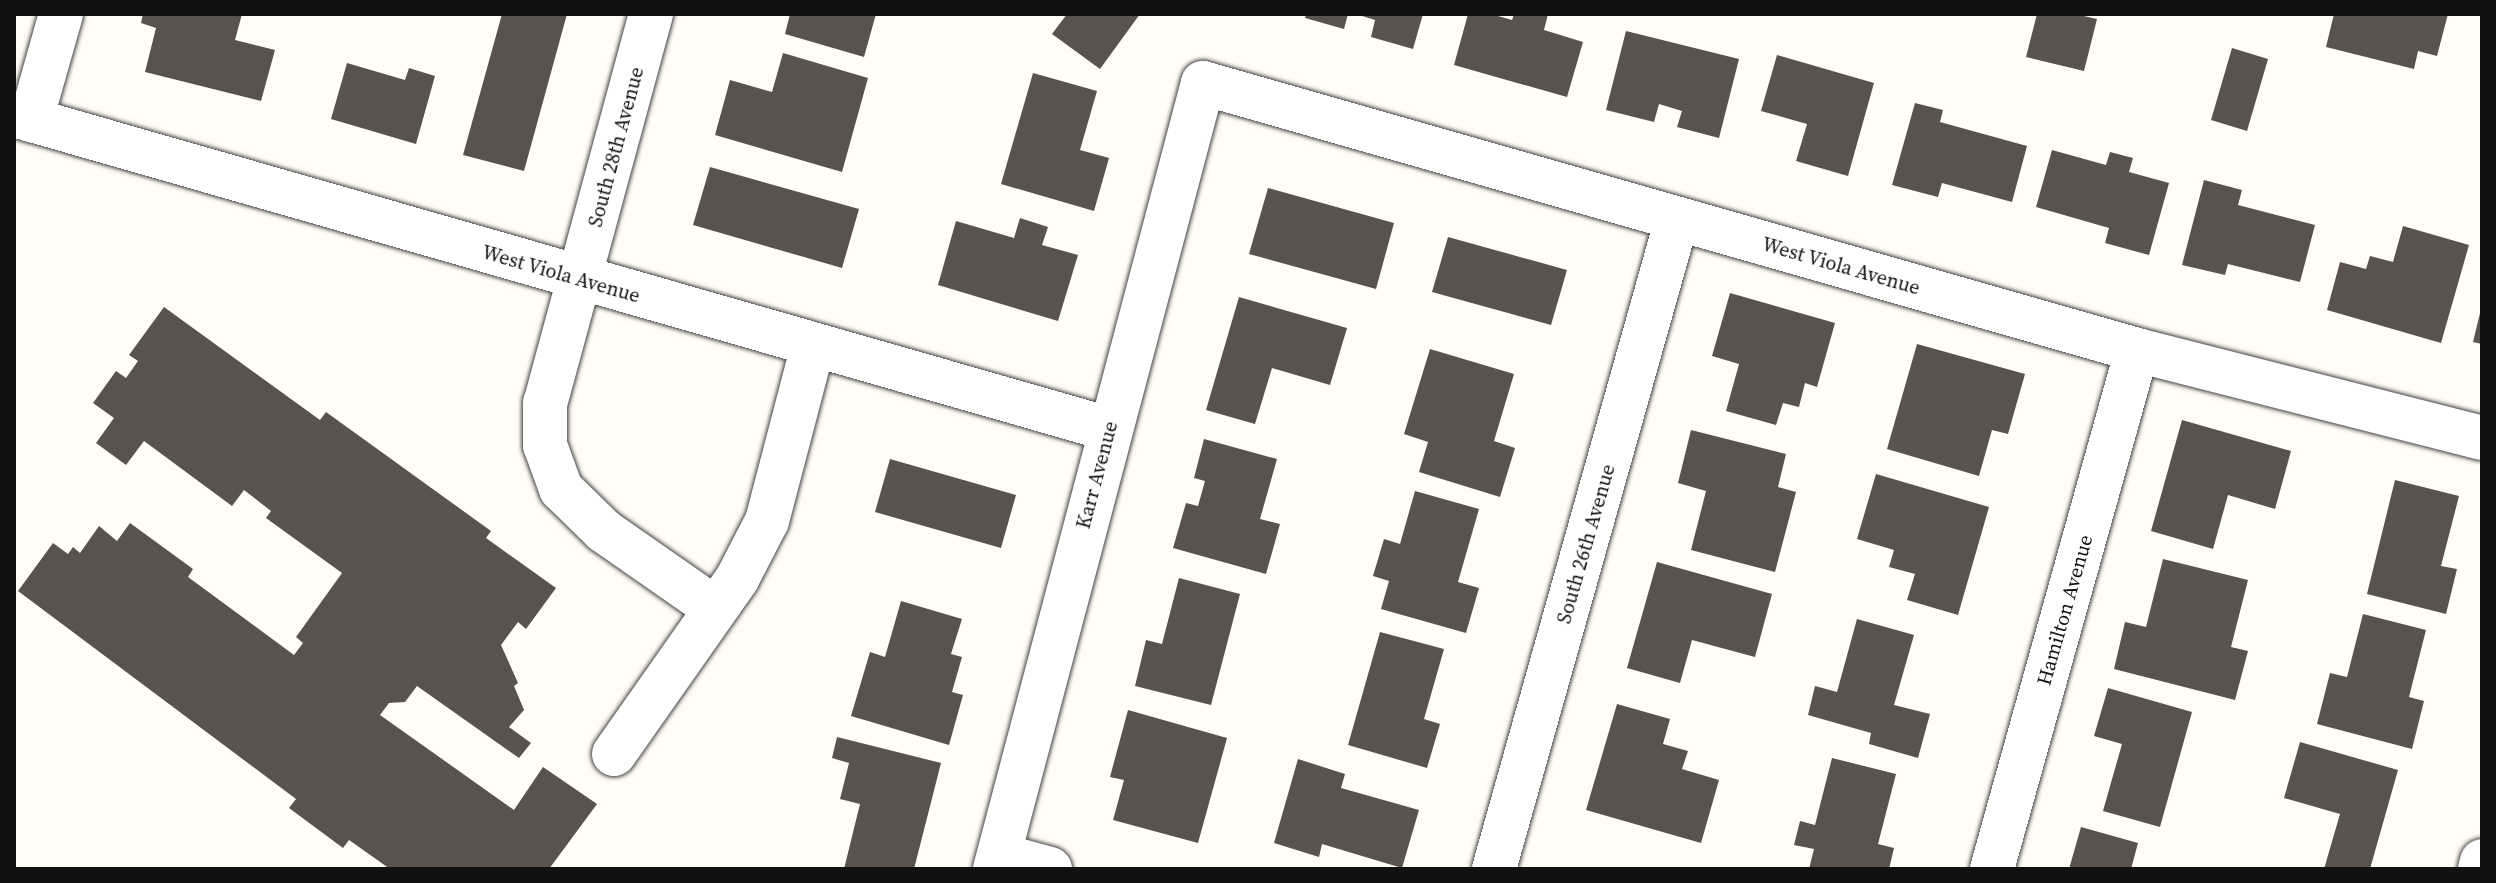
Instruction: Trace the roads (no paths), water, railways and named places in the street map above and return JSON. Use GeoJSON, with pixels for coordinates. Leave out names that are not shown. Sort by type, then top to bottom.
{"type":"FeatureCollection","features":[{"type":"Feature","properties":{"kind":"street"},"geometry":{"type":"LineString","coordinates":[[23,118],[61,14]]}},
{"type":"Feature","properties":{"kind":"street","name":"South 28th Avenue"},"geometry":{"type":"LineString","coordinates":[[651,14],[545,403],[545,445],[561,489],[604,531],[716,609]]}},
{"type":"Feature","properties":{"kind":"street","name":"West Viola Avenue"},"geometry":{"type":"LineString","coordinates":[[1203,83],[2137,350],[2482,438]]}},
{"type":"Feature","properties":{"kind":"street","name":"Karr Avenue"},"geometry":{"type":"LineString","coordinates":[[997,862],[1109,429],[1203,83]]}},
{"type":"Feature","properties":{"kind":"street","name":"West Viola Avenue"},"geometry":{"type":"LineString","coordinates":[[23,118],[1109,429]]}},
{"type":"Feature","properties":{"kind":"street","name":"South 26th Avenue"},"geometry":{"type":"LineString","coordinates":[[1494,869],[1677,219]]}},
{"type":"Feature","properties":{"kind":"street"},"geometry":{"type":"LineString","coordinates":[[614,754],[737,579],[767,521],[813,346]]}},
{"type":"Feature","properties":{"kind":"street","name":"Hamilton Avenue"},"geometry":{"type":"LineString","coordinates":[[1992,869],[2137,350]]}},
{"type":"Feature","properties":{"kind":"street"},"geometry":{"type":"LineString","coordinates":[[2480,869],[2482,861]]}},
{"type":"Feature","properties":{"kind":"street"},"geometry":{"type":"LineString","coordinates":[[997,862],[1050,869]]}}]}
